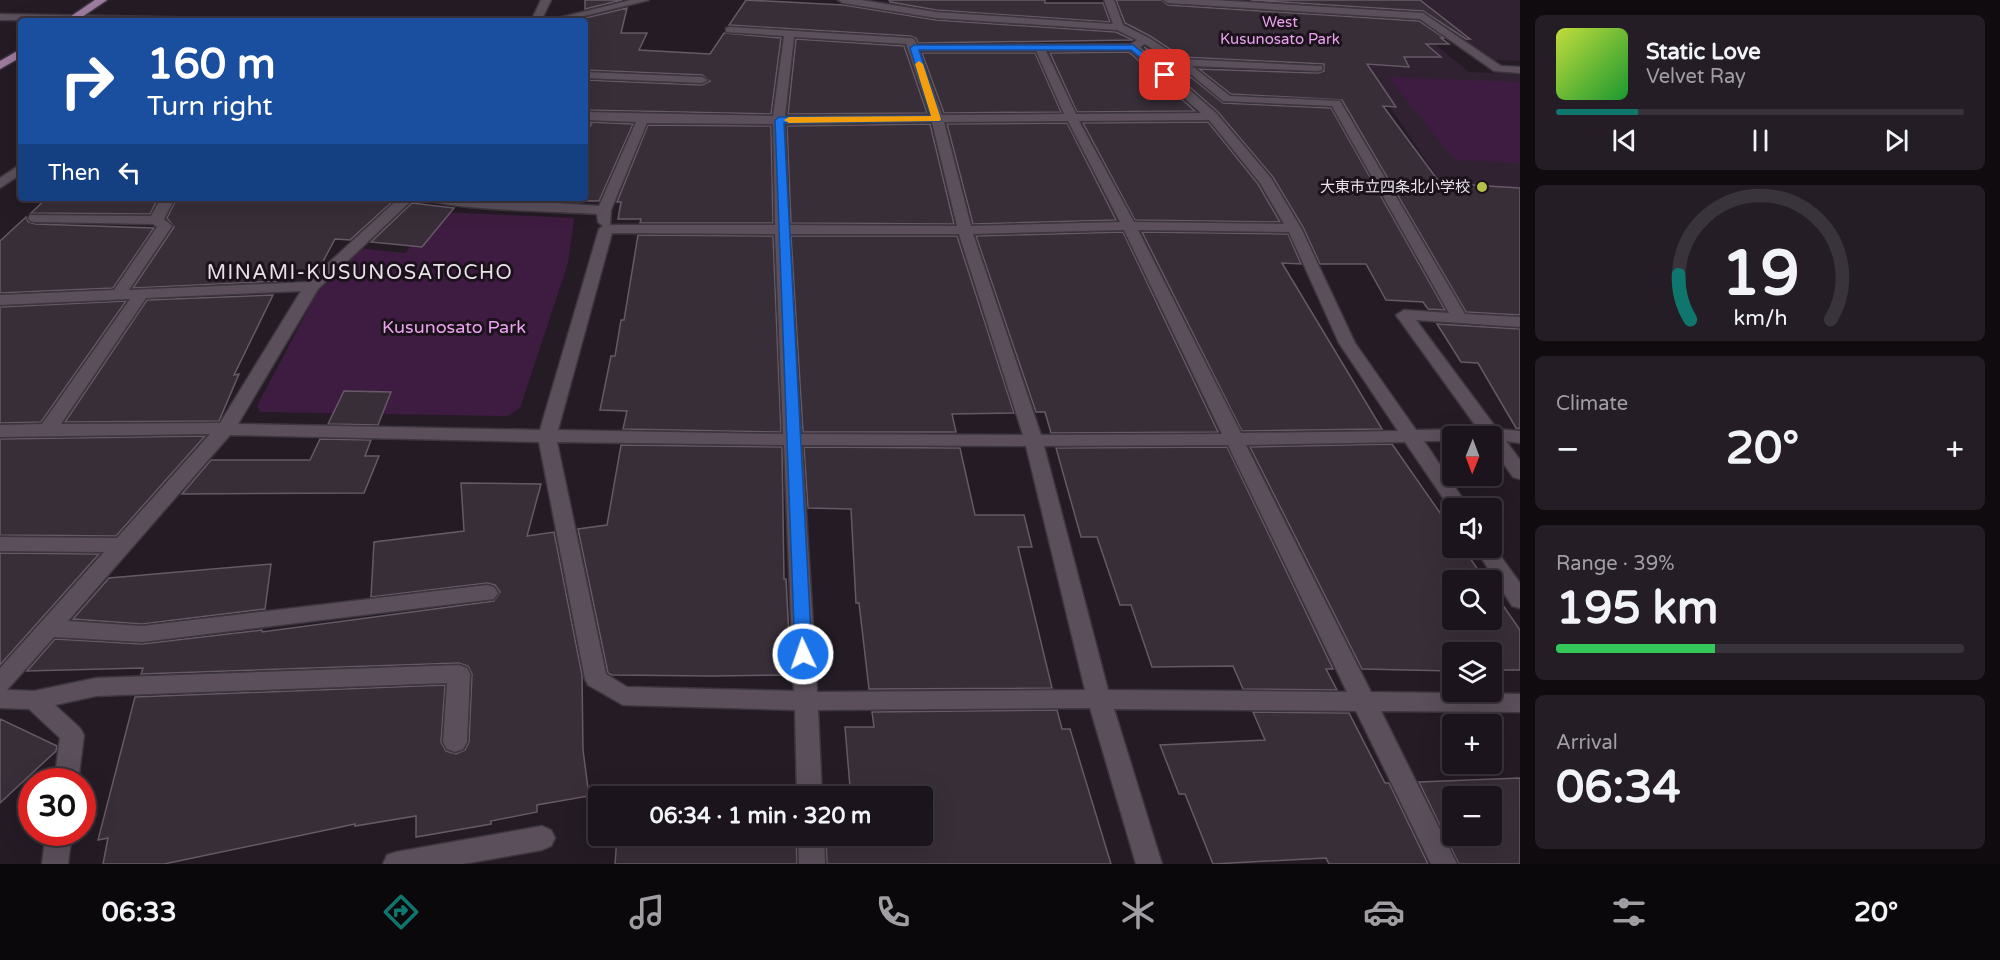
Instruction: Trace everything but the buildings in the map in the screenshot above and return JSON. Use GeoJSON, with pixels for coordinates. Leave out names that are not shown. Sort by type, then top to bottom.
{"type":"FeatureCollection","features":[{"type":"Feature","properties":{"kind":"main road"},"geometry":{"type":"LineString","coordinates":[[75,18],[102,0]]}},
{"type":"Feature","properties":{"kind":"main road"},"geometry":{"type":"LineString","coordinates":[[0,66],[18,54]]}},
{"type":"Feature","properties":{"kind":"street"},"geometry":{"type":"LineString","coordinates":[[537,18],[546,0]]}},
{"type":"Feature","properties":{"kind":"street"},"geometry":{"type":"LineString","coordinates":[[564,18],[644,0]]}},
{"type":"Feature","properties":{"kind":"street"},"geometry":{"type":"LineString","coordinates":[[843,0],[936,15],[1119,27]]}},
{"type":"Feature","properties":{"kind":"street"},"geometry":{"type":"LineString","coordinates":[[1109,0],[1119,27],[1212,116],[1266,181],[1294,228],[1347,343],[1453,498]]}},
{"type":"Feature","properties":{"kind":"street"},"geometry":{"type":"LineString","coordinates":[[1168,0],[1292,4],[1423,16],[1498,69],[1520,70]]}},
{"type":"Feature","properties":{"kind":"street"},"geometry":{"type":"LineString","coordinates":[[0,17],[36,18]]}},
{"type":"Feature","properties":{"kind":"street"},"geometry":{"type":"LineString","coordinates":[[730,30],[910,41],[914,48],[937,119],[965,230],[1034,441],[1099,699],[1149,864]]}},
{"type":"Feature","properties":{"kind":"street"},"geometry":{"type":"LineString","coordinates":[[789,35],[779,120],[782,229],[809,786]]}},
{"type":"Feature","properties":{"kind":"street"},"geometry":{"type":"LineString","coordinates":[[914,48],[1040,48],[1139,44],[1179,62],[1227,99],[1334,99],[1459,317]]}},
{"type":"Feature","properties":{"kind":"street"},"geometry":{"type":"LineString","coordinates":[[1040,48],[1072,118],[1129,226],[1444,864]]}},
{"type":"Feature","properties":{"kind":"street"},"geometry":{"type":"LineString","coordinates":[[1179,62],[1318,68]]}},
{"type":"Feature","properties":{"kind":"street"},"geometry":{"type":"LineString","coordinates":[[588,75],[702,80]]}},
{"type":"Feature","properties":{"kind":"street"},"geometry":{"type":"LineString","coordinates":[[588,116],[779,120],[1212,116]]}},
{"type":"Feature","properties":{"kind":"street"},"geometry":{"type":"LineString","coordinates":[[643,119],[604,210],[606,230],[547,436],[596,679],[623,696],[806,701],[1099,699],[1520,703]]}},
{"type":"Feature","properties":{"kind":"street"},"geometry":{"type":"LineString","coordinates":[[0,184],[18,170]]}},
{"type":"Feature","properties":{"kind":"street"},"geometry":{"type":"LineString","coordinates":[[156,220],[166,201]]}},
{"type":"Feature","properties":{"kind":"street"},"geometry":{"type":"LineString","coordinates":[[0,682],[226,428],[312,286],[404,201]]}},
{"type":"Feature","properties":{"kind":"street"},"geometry":{"type":"LineString","coordinates":[[479,201],[604,210]]}},
{"type":"Feature","properties":{"kind":"street"},"geometry":{"type":"LineString","coordinates":[[35,218],[156,220],[165,226],[118,295]]}},
{"type":"Feature","properties":{"kind":"street"},"geometry":{"type":"LineString","coordinates":[[606,230],[965,230],[1129,226],[1294,228]]}},
{"type":"Feature","properties":{"kind":"street"},"geometry":{"type":"LineString","coordinates":[[0,300],[312,286]]}},
{"type":"Feature","properties":{"kind":"street"},"geometry":{"type":"LineString","coordinates":[[48,429],[142,293]]}},
{"type":"Feature","properties":{"kind":"street"},"geometry":{"type":"LineString","coordinates":[[1486,426],[1404,315],[1520,322]]}},
{"type":"Feature","properties":{"kind":"street"},"geometry":{"type":"LineString","coordinates":[[0,431],[226,428],[547,436],[1034,441],[1442,436]]}},
{"type":"Feature","properties":{"kind":"street"},"geometry":{"type":"LineString","coordinates":[[1502,435],[1520,437]]}},
{"type":"Feature","properties":{"kind":"street"},"geometry":{"type":"LineString","coordinates":[[1502,448],[1520,473]]}},
{"type":"Feature","properties":{"kind":"street"},"geometry":{"type":"LineString","coordinates":[[0,544],[124,545]]}},
{"type":"Feature","properties":{"kind":"street"},"geometry":{"type":"LineString","coordinates":[[1492,558],[1520,600]]}},
{"type":"Feature","properties":{"kind":"street"},"geometry":{"type":"LineString","coordinates":[[49,628],[142,634],[487,593]]}},
{"type":"Feature","properties":{"kind":"street"},"geometry":{"type":"LineString","coordinates":[[0,699],[34,700],[96,687],[459,674],[455,742]]}},
{"type":"Feature","properties":{"kind":"street"},"geometry":{"type":"LineString","coordinates":[[34,700],[72,735],[68,768]]}},
{"type":"Feature","properties":{"kind":"street"},"geometry":{"type":"LineString","coordinates":[[396,864],[542,838]]}},
{"type":"Feature","properties":{"kind":"street"},"geometry":{"type":"LineString","coordinates":[[55,864],[57,846]]}},
{"type":"Feature","properties":{"kind":"street"},"geometry":{"type":"LineString","coordinates":[[811,846],[812,864]]}},
{"type":"Feature","properties":{"kind":"shaded area"},"geometry":{"type":"Polygon","coordinates":[[[1360,0],[1520,0],[1520,61],[1492,60],[1429,15],[1371,9],[1360,0]]]}},
{"type":"Feature","properties":{"kind":"shaded area","name":"大東市立四条北小学校"},"geometry":{"type":"Polygon","coordinates":[[[1291,11],[1404,19],[1469,72],[1520,74],[1520,299],[1364,69],[1338,55],[1291,11]]]}},
{"type":"Feature","properties":{"kind":"green space"},"geometry":{"type":"Polygon","coordinates":[[[1388,77],[1520,82],[1520,163],[1455,160],[1388,77]]]}},
{"type":"Feature","properties":{"kind":"green space","name":"Kusunosato Park"},"geometry":{"type":"Polygon","coordinates":[[[441,212],[574,218],[568,263],[520,408],[507,416],[260,412],[257,406],[324,279],[357,248],[405,253],[441,212]]]}},
{"type":"Feature","properties":{"kind":"slow traffic"},"geometry":{"type":"LineString","coordinates":[[789,120],[937,119],[919,64]]}},
{"type":"Feature","properties":{"kind":"place","name":"大東市立四条北小学校"},"geometry":{"type":"Point","coordinates":[1482,187]}},
{"type":"Feature","properties":{"kind":"district","name":"MINAMI-KUSUNOSATOCHO"},"geometry":{"type":"Point","coordinates":[360,272]}},
{"type":"Feature","properties":{"kind":"route"},"geometry":{"type":"LineString","coordinates":[[803,654],[782,229],[779,120],[937,119],[914,48],[1133,47],[1165,75]]}},
{"type":"Feature","properties":{"kind":"park label","name":"West Kusunosato Park"},"geometry":{"type":"Point","coordinates":[1280,30]}}]}
